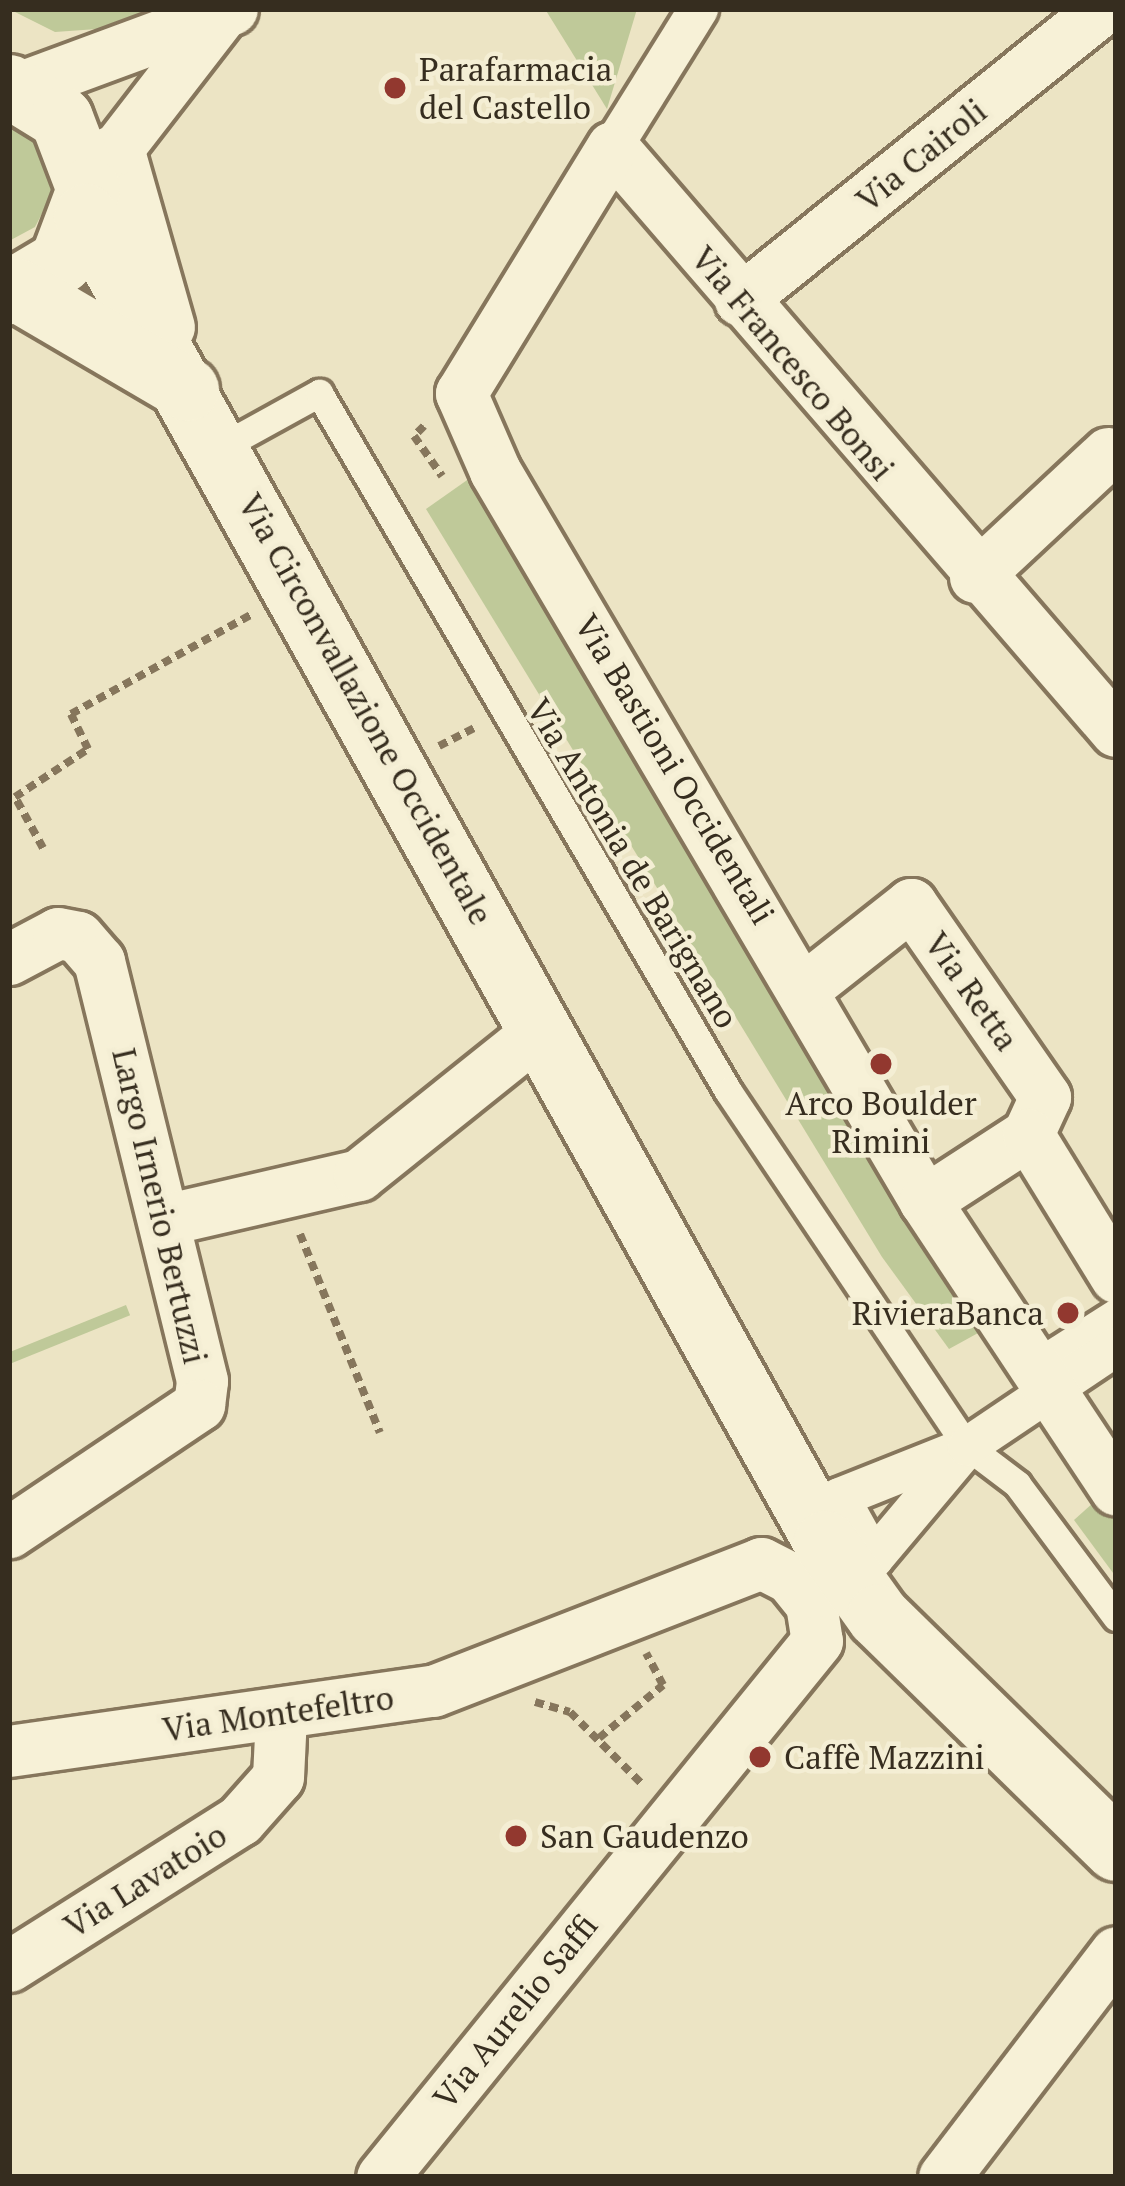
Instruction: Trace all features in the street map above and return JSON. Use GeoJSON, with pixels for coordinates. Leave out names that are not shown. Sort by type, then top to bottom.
{"type":"FeatureCollection","features":[{"type":"Feature","properties":{"kind":"street"},"geometry":{"type":"LineString","coordinates":[[613,148],[698,9]]}},
{"type":"Feature","properties":{"kind":"street","name":"Via Cairoli"},"geometry":{"type":"LineString","coordinates":[[740,300],[1102,9]]}},
{"type":"Feature","properties":{"kind":"street"},"geometry":{"type":"LineString","coordinates":[[14,87],[226,12]]}},
{"type":"Feature","properties":{"kind":"street"},"geometry":{"type":"LineString","coordinates":[[14,291],[61,260],[96,175],[226,12]]}},
{"type":"Feature","properties":{"kind":"street","name":"Via Circonvallazione Occidentale"},"geometry":{"type":"LineString","coordinates":[[14,87],[61,118],[96,175],[189,391],[541,1030],[864,1573],[1116,1849]]}},
{"type":"Feature","properties":{"kind":"street","name":"Via Francesco Bonsi"},"geometry":{"type":"LineString","coordinates":[[613,148],[975,577],[1109,712]]}},
{"type":"Feature","properties":{"kind":"street","name":"Via Bastioni Occidentali"},"geometry":{"type":"LineString","coordinates":[[613,148],[461,393],[495,471],[806,987],[925,1201],[1036,1378],[1116,1490]]}},
{"type":"Feature","properties":{"kind":"street","name":"Via Circonvallazione Occidentale"},"geometry":{"type":"LineString","coordinates":[[14,291],[189,391]]}},
{"type":"Feature","properties":{"kind":"street"},"geometry":{"type":"LineString","coordinates":[[975,577],[1108,453]]}},
{"type":"Feature","properties":{"kind":"street","name":"Via Retta"},"geometry":{"type":"LineString","coordinates":[[806,987],[911,904],[1045,1097],[1028,1134]]}},
{"type":"Feature","properties":{"kind":"street","name":"Largo Irnerio Bertuzzi"},"geometry":{"type":"LineString","coordinates":[[9,959],[58,933],[79,937],[99,961],[164,1220],[199,1405],[9,1532]]}},
{"type":"Feature","properties":{"kind":"street"},"geometry":{"type":"LineString","coordinates":[[164,1220],[359,1175],[541,1030]]}},
{"type":"Feature","properties":{"kind":"street"},"geometry":{"type":"LineString","coordinates":[[925,1201],[1028,1134],[1116,1277]]}},
{"type":"Feature","properties":{"kind":"street"},"geometry":{"type":"LineString","coordinates":[[864,1573],[967,1446],[1036,1378],[1116,1346]]}},
{"type":"Feature","properties":{"kind":"street"},"geometry":{"type":"LineString","coordinates":[[864,1573],[839,1497],[967,1446]]}},
{"type":"Feature","properties":{"kind":"street","name":"Via Aurelio Saffi"},"geometry":{"type":"LineString","coordinates":[[382,2177],[649,1827],[817,1641],[811,1604],[761,1563],[539,1646]]}},
{"type":"Feature","properties":{"kind":"street","name":"Via Montefeltro"},"geometry":{"type":"LineString","coordinates":[[9,1751],[281,1716],[458,1681],[539,1646]]}},
{"type":"Feature","properties":{"kind":"street","name":"Via Lavatoio"},"geometry":{"type":"LineString","coordinates":[[9,1966],[241,1820],[278,1777],[281,1716]]}},
{"type":"Feature","properties":{"kind":"street"},"geometry":{"type":"LineString","coordinates":[[944,2177],[1116,1952]]}},
{"type":"Feature","properties":{"kind":"lane","name":"Via Antonia de Barignano"},"geometry":{"type":"LineString","coordinates":[[223,446],[319,393],[502,713],[717,1073],[967,1446],[1017,1484],[1116,1617]]}},
{"type":"Feature","properties":{"kind":"lane"},"geometry":{"type":"LineString","coordinates":[[1036,1378],[1116,1312]]}},
{"type":"Feature","properties":{"kind":"path"},"geometry":{"type":"LineString","coordinates":[[43,848],[15,796],[88,749],[71,714],[300,587]]}},
{"type":"Feature","properties":{"kind":"path"},"geometry":{"type":"LineString","coordinates":[[398,767],[502,713]]}},
{"type":"Feature","properties":{"kind":"path"},"geometry":{"type":"LineString","coordinates":[[282,1222],[343,1206],[335,1180]]}},
{"type":"Feature","properties":{"kind":"path"},"geometry":{"type":"LineString","coordinates":[[280,1237],[299,1232],[380,1433]]}},
{"type":"Feature","properties":{"kind":"path"},"geometry":{"type":"LineString","coordinates":[[599,1738],[663,1684],[642,1645]]}},
{"type":"Feature","properties":{"kind":"path"},"geometry":{"type":"LineString","coordinates":[[458,1681],[570,1712],[632,1766],[649,1827]]}},
{"type":"Feature","properties":{"kind":"green space"},"geometry":{"type":"Polygon","coordinates":[[[9,9],[147,9],[111,28],[55,32],[9,9]]]}},
{"type":"Feature","properties":{"kind":"green space"},"geometry":{"type":"Polygon","coordinates":[[[545,9],[637,9],[607,109],[545,9]]]}},
{"type":"Feature","properties":{"kind":"green space"},"geometry":{"type":"Polygon","coordinates":[[[9,120],[33,133],[54,190],[35,227],[9,241],[9,120]]]}},
{"type":"Feature","properties":{"kind":"green space"},"geometry":{"type":"Polygon","coordinates":[[[480,471],[989,1327],[949,1349],[882,1257],[426,509],[480,471]]]}},
{"type":"Feature","properties":{"kind":"green space"},"geometry":{"type":"Polygon","coordinates":[[[126,1305],[130,1315],[9,1364],[9,1352],[126,1305]]]}},
{"type":"Feature","properties":{"kind":"green space"},"geometry":{"type":"Polygon","coordinates":[[[1103,1494],[1116,1513],[1116,1577],[1074,1520],[1103,1494]]]}},
{"type":"Feature","properties":{"kind":"place","name":"Parafarmacia del Castello"},"geometry":{"type":"Point","coordinates":[395,88]}},
{"type":"Feature","properties":{"kind":"place","name":"Arco Boulder Rimini"},"geometry":{"type":"Point","coordinates":[881,1064]}},
{"type":"Feature","properties":{"kind":"place","name":"RivieraBanca"},"geometry":{"type":"Point","coordinates":[1068,1313]}},
{"type":"Feature","properties":{"kind":"place","name":"Caffè Mazzini"},"geometry":{"type":"Point","coordinates":[760,1757]}},
{"type":"Feature","properties":{"kind":"place","name":"San Gaudenzo"},"geometry":{"type":"Point","coordinates":[516,1836]}}]}
